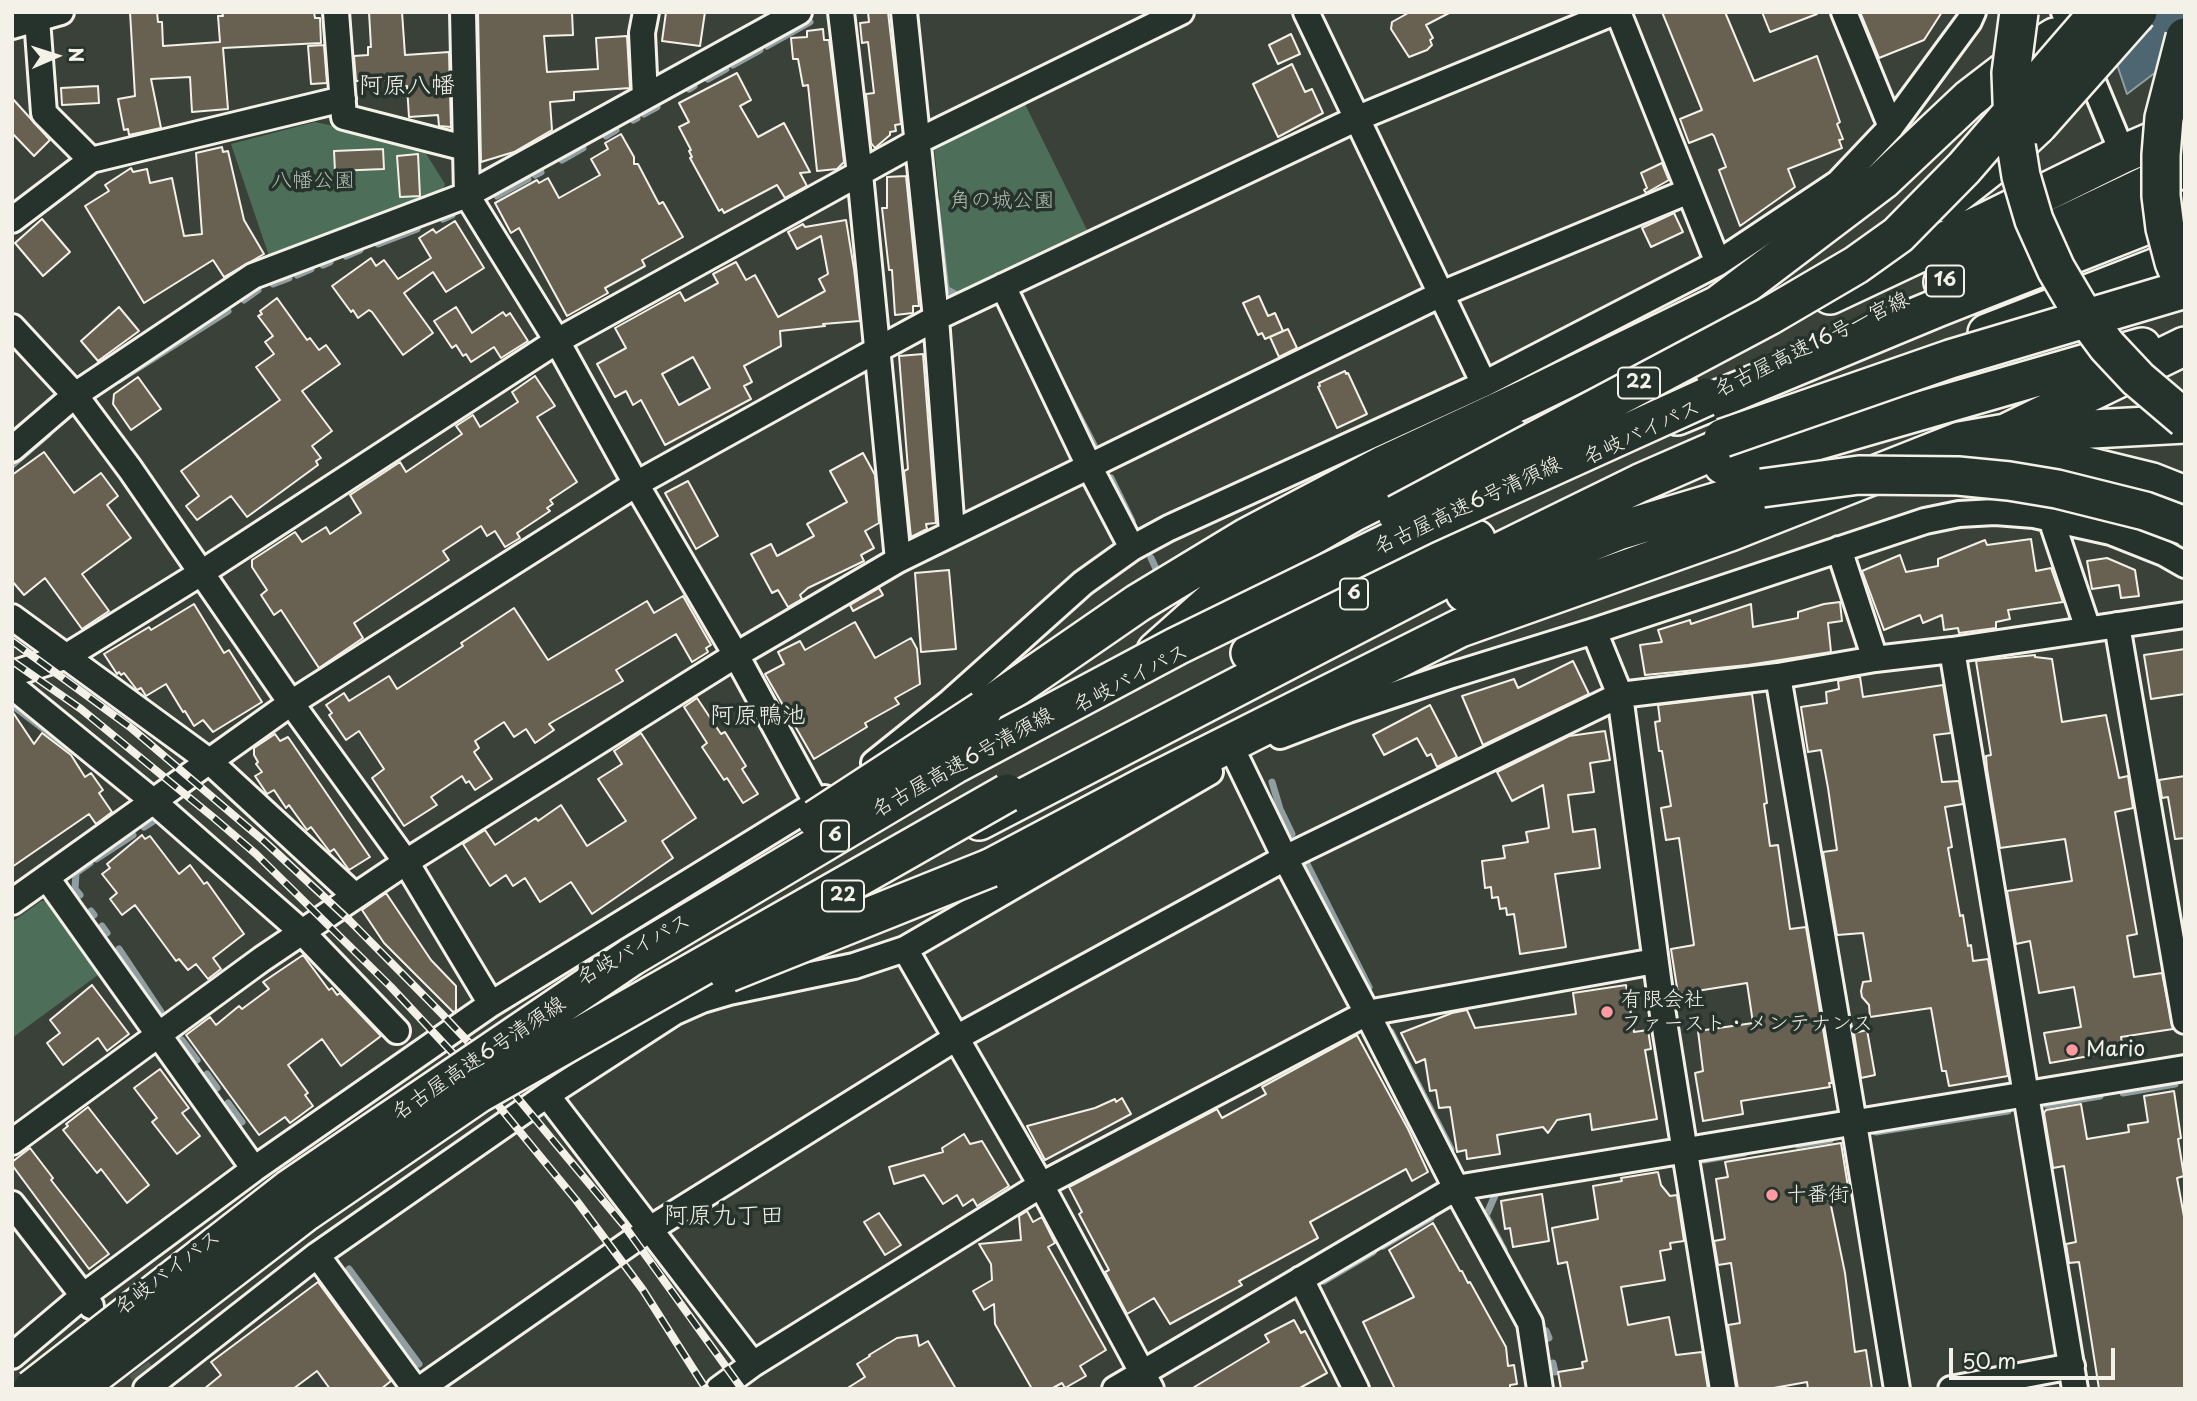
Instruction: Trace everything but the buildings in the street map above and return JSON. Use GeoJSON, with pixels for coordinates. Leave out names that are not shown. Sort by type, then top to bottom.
{"type":"FeatureCollection","features":[{"type":"Feature","properties":{"kind":"highway"},"geometry":{"type":"LineString","coordinates":[[2019,12],[2011,73],[2013,126],[2021,176],[2034,220],[2056,269],[2107,346],[2138,379],[2185,419]]}},
{"type":"Feature","properties":{"kind":"highway"},"geometry":{"type":"LineString","coordinates":[[1250,610],[1314,561],[1488,464],[1769,316],[1856,265],[1941,207],[2006,155],[2046,117],[2138,12]]}},
{"type":"Feature","properties":{"kind":"highway"},"geometry":{"type":"LineString","coordinates":[[1898,235],[1964,168],[2080,19]]}},
{"type":"Feature","properties":{"kind":"highway"},"geometry":{"type":"LineString","coordinates":[[1718,305],[1883,180],[1969,99],[2025,56],[2080,19]]}},
{"type":"Feature","properties":{"kind":"highway"},"geometry":{"type":"LineString","coordinates":[[2185,37],[2164,118],[2161,197],[2165,228],[2174,262],[2185,288]]}},
{"type":"Feature","properties":{"kind":"highway","name":"22"},"geometry":{"type":"LineString","coordinates":[[1121,682],[1237,579],[1354,512],[1455,461],[1628,389],[1705,349],[1881,272],[2123,154],[2185,127]]}},
{"type":"Feature","properties":{"kind":"highway","name":"名古屋高速16号一宮線"},"geometry":{"type":"LineString","coordinates":[[1706,397],[2185,167]]}},
{"type":"Feature","properties":{"kind":"highway","name":"名岐バイパス"},"geometry":{"type":"LineString","coordinates":[[20,1389],[109,1316],[540,1002],[1121,682],[1693,408],[2185,210]]}},
{"type":"Feature","properties":{"kind":"highway"},"geometry":{"type":"LineString","coordinates":[[631,957],[676,911],[983,710],[1138,603],[1247,537],[1383,465],[1718,305],[1985,222]]}},
{"type":"Feature","properties":{"kind":"highway","name":"22"},"geometry":{"type":"LineString","coordinates":[[94,1389],[312,1226],[470,1113],[549,1077],[693,978],[976,822],[1446,578],[1640,483],[1997,329],[2185,256]]}},
{"type":"Feature","properties":{"kind":"highway","name":"名古屋高速6号清須線"},"geometry":{"type":"LineString","coordinates":[[76,1389],[303,1214],[478,1094],[619,1036],[1334,603],[1432,556],[1723,438],[1950,359],[2185,288]]}},
{"type":"Feature","properties":{"kind":"highway","name":"22"},"geometry":{"type":"LineString","coordinates":[[1640,483],[1757,458],[2185,335]]}},
{"type":"Feature","properties":{"kind":"highway"},"geometry":{"type":"LineString","coordinates":[[2006,433],[2185,345]]}},
{"type":"Feature","properties":{"kind":"highway","name":"名古屋高速6号清須線"},"geometry":{"type":"LineString","coordinates":[[32,1389],[289,1189],[631,957],[954,765],[1250,610],[1424,525],[1706,397]]}},
{"type":"Feature","properties":{"kind":"highway"},"geometry":{"type":"LineString","coordinates":[[619,1036],[990,868],[1145,786],[1460,628],[1730,532],[1960,442],[2006,433],[2185,424]]}},
{"type":"Feature","properties":{"kind":"highway"},"geometry":{"type":"LineString","coordinates":[[1145,786],[1283,687],[1340,651],[1450,599],[1618,531],[1762,488],[1861,462],[1962,451],[2009,452],[2058,459],[2152,482],[2185,495]]}},
{"type":"Feature","properties":{"kind":"highway"},"geometry":{"type":"LineString","coordinates":[[1762,488],[1859,475],[1958,476],[2009,481],[2100,499],[2145,511],[2185,526]]}},
{"type":"Feature","properties":{"kind":"street"},"geometry":{"type":"LineString","coordinates":[[12,26],[61,12]]}},
{"type":"Feature","properties":{"kind":"street"},"geometry":{"type":"LineString","coordinates":[[336,12],[344,117],[465,148]]}},
{"type":"Feature","properties":{"kind":"street"},"geometry":{"type":"LineString","coordinates":[[463,12],[467,195],[557,341],[636,484],[736,655],[817,804]]}},
{"type":"Feature","properties":{"kind":"street"},"geometry":{"type":"LineString","coordinates":[[645,97],[642,33],[646,12]]}},
{"type":"Feature","properties":{"kind":"street"},"geometry":{"type":"LineString","coordinates":[[12,449],[75,396],[253,276],[467,195],[799,12]]}},
{"type":"Feature","properties":{"kind":"street"},"geometry":{"type":"LineString","coordinates":[[841,12],[860,174],[898,560]]}},
{"type":"Feature","properties":{"kind":"street"},"geometry":{"type":"LineString","coordinates":[[904,12],[936,318],[952,532]]}},
{"type":"Feature","properties":{"kind":"street"},"geometry":{"type":"LineString","coordinates":[[12,674],[67,656],[201,573],[557,341],[918,141],[1181,12]]}},
{"type":"Feature","properties":{"kind":"street"},"geometry":{"type":"LineString","coordinates":[[1306,12],[1484,384]]}},
{"type":"Feature","properties":{"kind":"street"},"geometry":{"type":"LineString","coordinates":[[12,902],[292,703],[636,484],[877,350],[936,318],[1357,118],[1616,12],[1718,263]]}},
{"type":"Feature","properties":{"kind":"street"},"geometry":{"type":"LineString","coordinates":[[1844,12],[1891,127]]}},
{"type":"Feature","properties":{"kind":"street"},"geometry":{"type":"LineString","coordinates":[[12,1356],[87,1301],[254,1169],[491,1004],[817,804],[918,728],[1083,583],[1132,548],[1181,522],[1484,384],[1718,263],[1838,183],[1891,127],[1973,12]]}},
{"type":"Feature","properties":{"kind":"street"},"geometry":{"type":"LineString","coordinates":[[37,19],[44,113],[91,160]]}},
{"type":"Feature","properties":{"kind":"street"},"geometry":{"type":"LineString","coordinates":[[2080,19],[2123,154]]}},
{"type":"Feature","properties":{"kind":"street"},"geometry":{"type":"LineString","coordinates":[[12,220],[91,160],[342,99]]}},
{"type":"Feature","properties":{"kind":"street"},"geometry":{"type":"LineString","coordinates":[[12,1142],[302,932],[406,862],[736,655],[898,560],[1441,294],[1689,191]]}},
{"type":"Feature","properties":{"kind":"street"},"geometry":{"type":"LineString","coordinates":[[1003,286],[1089,466],[1132,548]]}},
{"type":"Feature","properties":{"kind":"street"},"geometry":{"type":"LineString","coordinates":[[12,327],[75,396],[130,469],[406,862],[491,1004]]}},
{"type":"Feature","properties":{"kind":"street"},"geometry":{"type":"LineString","coordinates":[[148,1384],[549,1077],[619,1036],[702,1000],[774,981],[854,966],[905,949],[1236,757],[1286,733],[1348,709],[1925,521],[1959,514],[1996,512],[2034,515],[2111,532],[2164,553],[2185,565]]}},
{"type":"Feature","properties":{"kind":"street"},"geometry":{"type":"LineString","coordinates":[[2051,519],[2088,629]]}},
{"type":"Feature","properties":{"kind":"street"},"geometry":{"type":"LineString","coordinates":[[1839,549],[1874,659]]}},
{"type":"Feature","properties":{"kind":"street"},"geometry":{"type":"LineString","coordinates":[[317,1255],[418,1389],[650,1229],[957,1038],[1285,858],[1620,695],[1778,676],[1874,659],[2185,615]]}},
{"type":"Feature","properties":{"kind":"street"},"geometry":{"type":"LineString","coordinates":[[12,617],[209,761],[355,896]]}},
{"type":"Feature","properties":{"kind":"street"},"geometry":{"type":"LineString","coordinates":[[2117,625],[2185,1021]]}},
{"type":"Feature","properties":{"kind":"street"},"geometry":{"type":"LineString","coordinates":[[1594,631],[1620,695],[1683,1151],[1723,1389]]}},
{"type":"Feature","properties":{"kind":"street"},"geometry":{"type":"LineString","coordinates":[[1951,1389],[2073,1378],[1952,650]]}},
{"type":"Feature","properties":{"kind":"street"},"geometry":{"type":"LineString","coordinates":[[1778,676],[1897,1389]]}},
{"type":"Feature","properties":{"kind":"street"},"geometry":{"type":"LineString","coordinates":[[12,687],[153,801],[302,932],[397,1031]]}},
{"type":"Feature","properties":{"kind":"street"},"geometry":{"type":"LineString","coordinates":[[1236,757],[1455,1188],[1530,1323],[1540,1389]]}},
{"type":"Feature","properties":{"kind":"street"},"geometry":{"type":"LineString","coordinates":[[47,878],[254,1169]]}},
{"type":"Feature","properties":{"kind":"street"},"geometry":{"type":"LineString","coordinates":[[540,1002],[581,948]]}},
{"type":"Feature","properties":{"kind":"street"},"geometry":{"type":"LineString","coordinates":[[905,949],[1041,1185],[1147,1380]]}},
{"type":"Feature","properties":{"kind":"street"},"geometry":{"type":"LineString","coordinates":[[719,1389],[753,1364],[1041,1185],[1367,1013],[1655,961]]}},
{"type":"Feature","properties":{"kind":"street"},"geometry":{"type":"LineString","coordinates":[[549,1077],[619,1036],[693,978]]}},
{"type":"Feature","properties":{"kind":"street"},"geometry":{"type":"LineString","coordinates":[[1115,1389],[1147,1380],[1301,1279],[1455,1188],[2185,1068]]}},
{"type":"Feature","properties":{"kind":"street"},"geometry":{"type":"LineString","coordinates":[[549,1077],[650,1229],[753,1364]]}},
{"type":"Feature","properties":{"kind":"street"},"geometry":{"type":"LineString","coordinates":[[12,1203],[87,1301]]}},
{"type":"Feature","properties":{"kind":"street"},"geometry":{"type":"LineString","coordinates":[[1301,1279],[1356,1389]]}},
{"type":"Feature","properties":{"kind":"green space","name":"角の城公園"},"geometry":{"type":"Polygon","coordinates":[[[1024,102],[1087,230],[957,293],[949,287],[934,147],[1024,102]]]}},
{"type":"Feature","properties":{"kind":"green space","name":"八幡公園"},"geometry":{"type":"Polygon","coordinates":[[[315,122],[420,144],[445,184],[441,194],[269,256],[231,144],[315,122]]]}},
{"type":"Feature","properties":{"kind":"green space"},"geometry":{"type":"Polygon","coordinates":[[[41,901],[53,901],[102,972],[12,1038],[12,922],[41,901]]]}},
{"type":"Feature","properties":{"kind":"water"},"geometry":{"type":"Polygon","coordinates":[[[2146,12],[2185,12],[2185,50],[2127,94],[2111,47],[2151,29],[2146,12]]]}},
{"type":"Feature","properties":{"kind":"waterway"},"geometry":{"type":"LineString","coordinates":[[767,46],[810,22]]}},
{"type":"Feature","properties":{"kind":"waterway"},"geometry":{"type":"LineString","coordinates":[[733,65],[760,50]]}},
{"type":"Feature","properties":{"kind":"waterway"},"geometry":{"type":"LineString","coordinates":[[708,79],[726,69]]}},
{"type":"Feature","properties":{"kind":"waterway"},"geometry":{"type":"LineString","coordinates":[[689,89],[694,86]]}},
{"type":"Feature","properties":{"kind":"waterway"},"geometry":{"type":"LineString","coordinates":[[644,114],[657,107]]}},
{"type":"Feature","properties":{"kind":"waterway"},"geometry":{"type":"LineString","coordinates":[[633,120],[637,118]]}},
{"type":"Feature","properties":{"kind":"waterway"},"geometry":{"type":"LineString","coordinates":[[606,136],[616,130]]}},
{"type":"Feature","properties":{"kind":"waterway"},"geometry":{"type":"LineString","coordinates":[[562,160],[583,148]]}},
{"type":"Feature","properties":{"kind":"waterway"},"geometry":{"type":"LineString","coordinates":[[535,175],[541,172]]}},
{"type":"Feature","properties":{"kind":"waterway"},"geometry":{"type":"LineString","coordinates":[[497,196],[528,179]]}},
{"type":"Feature","properties":{"kind":"waterway"},"geometry":{"type":"LineString","coordinates":[[936,202],[946,289],[957,295],[963,293]]}},
{"type":"Feature","properties":{"kind":"waterway"},"geometry":{"type":"LineString","coordinates":[[443,219],[452,215]]}},
{"type":"Feature","properties":{"kind":"waterway"},"geometry":{"type":"LineString","coordinates":[[378,244],[417,229]]}},
{"type":"Feature","properties":{"kind":"waterway"},"geometry":{"type":"LineString","coordinates":[[346,256],[360,250]]}},
{"type":"Feature","properties":{"kind":"waterway"},"geometry":{"type":"LineString","coordinates":[[323,265],[330,262]]}},
{"type":"Feature","properties":{"kind":"waterway"},"geometry":{"type":"LineString","coordinates":[[297,275],[311,269]]}},
{"type":"Feature","properties":{"kind":"waterway"},"geometry":{"type":"LineString","coordinates":[[273,284],[289,278]]}},
{"type":"Feature","properties":{"kind":"waterway"},"geometry":{"type":"LineString","coordinates":[[244,300],[258,290]]}},
{"type":"Feature","properties":{"kind":"waterway"},"geometry":{"type":"LineString","coordinates":[[119,380],[228,311]]}},
{"type":"Feature","properties":{"kind":"waterway"},"geometry":{"type":"LineString","coordinates":[[1065,389],[1094,445]]}},
{"type":"Feature","properties":{"kind":"waterway"},"geometry":{"type":"LineString","coordinates":[[12,465],[48,434]]}},
{"type":"Feature","properties":{"kind":"waterway"},"geometry":{"type":"LineString","coordinates":[[1111,478],[1132,521]]}},
{"type":"Feature","properties":{"kind":"waterway"},"geometry":{"type":"LineString","coordinates":[[1151,558],[1159,575]]}},
{"type":"Feature","properties":{"kind":"waterway"},"geometry":{"type":"LineString","coordinates":[[12,705],[70,749]]}},
{"type":"Feature","properties":{"kind":"waterway"},"geometry":{"type":"LineString","coordinates":[[1272,782],[1280,809],[1292,834]]}},
{"type":"Feature","properties":{"kind":"waterway"},"geometry":{"type":"LineString","coordinates":[[144,827],[155,820],[154,815]]}},
{"type":"Feature","properties":{"kind":"waterway"},"geometry":{"type":"LineString","coordinates":[[96,859],[133,835]]}},
{"type":"Feature","properties":{"kind":"waterway"},"geometry":{"type":"LineString","coordinates":[[1306,862],[1369,987]]}},
{"type":"Feature","properties":{"kind":"waterway"},"geometry":{"type":"LineString","coordinates":[[80,895],[75,889],[76,873],[90,863]]}},
{"type":"Feature","properties":{"kind":"waterway"},"geometry":{"type":"LineString","coordinates":[[91,911],[94,915]]}},
{"type":"Feature","properties":{"kind":"waterway"},"geometry":{"type":"LineString","coordinates":[[102,926],[107,933]]}},
{"type":"Feature","properties":{"kind":"waterway"},"geometry":{"type":"LineString","coordinates":[[119,949],[161,1012]]}},
{"type":"Feature","properties":{"kind":"waterway"},"geometry":{"type":"LineString","coordinates":[[1391,1032],[1451,1149]]}},
{"type":"Feature","properties":{"kind":"waterway"},"geometry":{"type":"LineString","coordinates":[[182,1040],[197,1060]]}},
{"type":"Feature","properties":{"kind":"waterway"},"geometry":{"type":"LineString","coordinates":[[207,1074],[217,1088]]}},
{"type":"Feature","properties":{"kind":"waterway"},"geometry":{"type":"LineString","coordinates":[[2123,1093],[2175,1084]]}},
{"type":"Feature","properties":{"kind":"waterway"},"geometry":{"type":"LineString","coordinates":[[2047,1105],[2100,1096]]}},
{"type":"Feature","properties":{"kind":"waterway"},"geometry":{"type":"LineString","coordinates":[[228,1103],[242,1122]]}},
{"type":"Feature","properties":{"kind":"waterway"},"geometry":{"type":"LineString","coordinates":[[1876,1132],[2008,1111]]}},
{"type":"Feature","properties":{"kind":"waterway"},"geometry":{"type":"LineString","coordinates":[[1798,1145],[1830,1140]]}},
{"type":"Feature","properties":{"kind":"waterway"},"geometry":{"type":"LineString","coordinates":[[1704,1160],[1744,1153]]}},
{"type":"Feature","properties":{"kind":"waterway"},"geometry":{"type":"LineString","coordinates":[[1501,1192],[1496,1193],[1486,1216],[1504,1250]]}},
{"type":"Feature","properties":{"kind":"waterway"},"geometry":{"type":"LineString","coordinates":[[1383,1246],[1431,1218]]}},
{"type":"Feature","properties":{"kind":"waterway"},"geometry":{"type":"LineString","coordinates":[[1324,1281],[1373,1252]]}},
{"type":"Feature","properties":{"kind":"waterway"},"geometry":{"type":"LineString","coordinates":[[349,1269],[419,1364]]}},
{"type":"Feature","properties":{"kind":"waterway"},"geometry":{"type":"LineString","coordinates":[[1546,1331],[1549,1338]]}},
{"type":"Feature","properties":{"kind":"waterway"},"geometry":{"type":"LineString","coordinates":[[1553,1363],[1555,1372]]}},
{"type":"Feature","properties":{"kind":"tunnel"},"geometry":{"type":"LineString","coordinates":[[117,1340],[143,1374]]}},
{"type":"Feature","properties":{"kind":"railway"},"geometry":{"type":"LineString","coordinates":[[12,641],[130,727],[265,842],[350,921],[442,1014],[491,1066],[626,1228],[742,1389]]}},
{"type":"Feature","properties":{"kind":"railway"},"geometry":{"type":"LineString","coordinates":[[12,661],[81,709],[256,854],[391,987],[475,1077],[576,1200],[643,1290],[706,1389]]}},
{"type":"Feature","properties":{"kind":"place","name":"有限会社 ファースト・メンテナンス"},"geometry":{"type":"Point","coordinates":[1607,1012]}},
{"type":"Feature","properties":{"kind":"place","name":"Mario"},"geometry":{"type":"Point","coordinates":[2072,1050]}},
{"type":"Feature","properties":{"kind":"place","name":"十番街"},"geometry":{"type":"Point","coordinates":[1772,1195]}},
{"type":"Feature","properties":{"kind":"district","name":"阿原八幡"},"geometry":{"type":"Point","coordinates":[407,86]}},
{"type":"Feature","properties":{"kind":"district","name":"阿原鴨池"},"geometry":{"type":"Point","coordinates":[758,716]}},
{"type":"Feature","properties":{"kind":"district","name":"阿原九丁田"},"geometry":{"type":"Point","coordinates":[724,1216]}}]}
